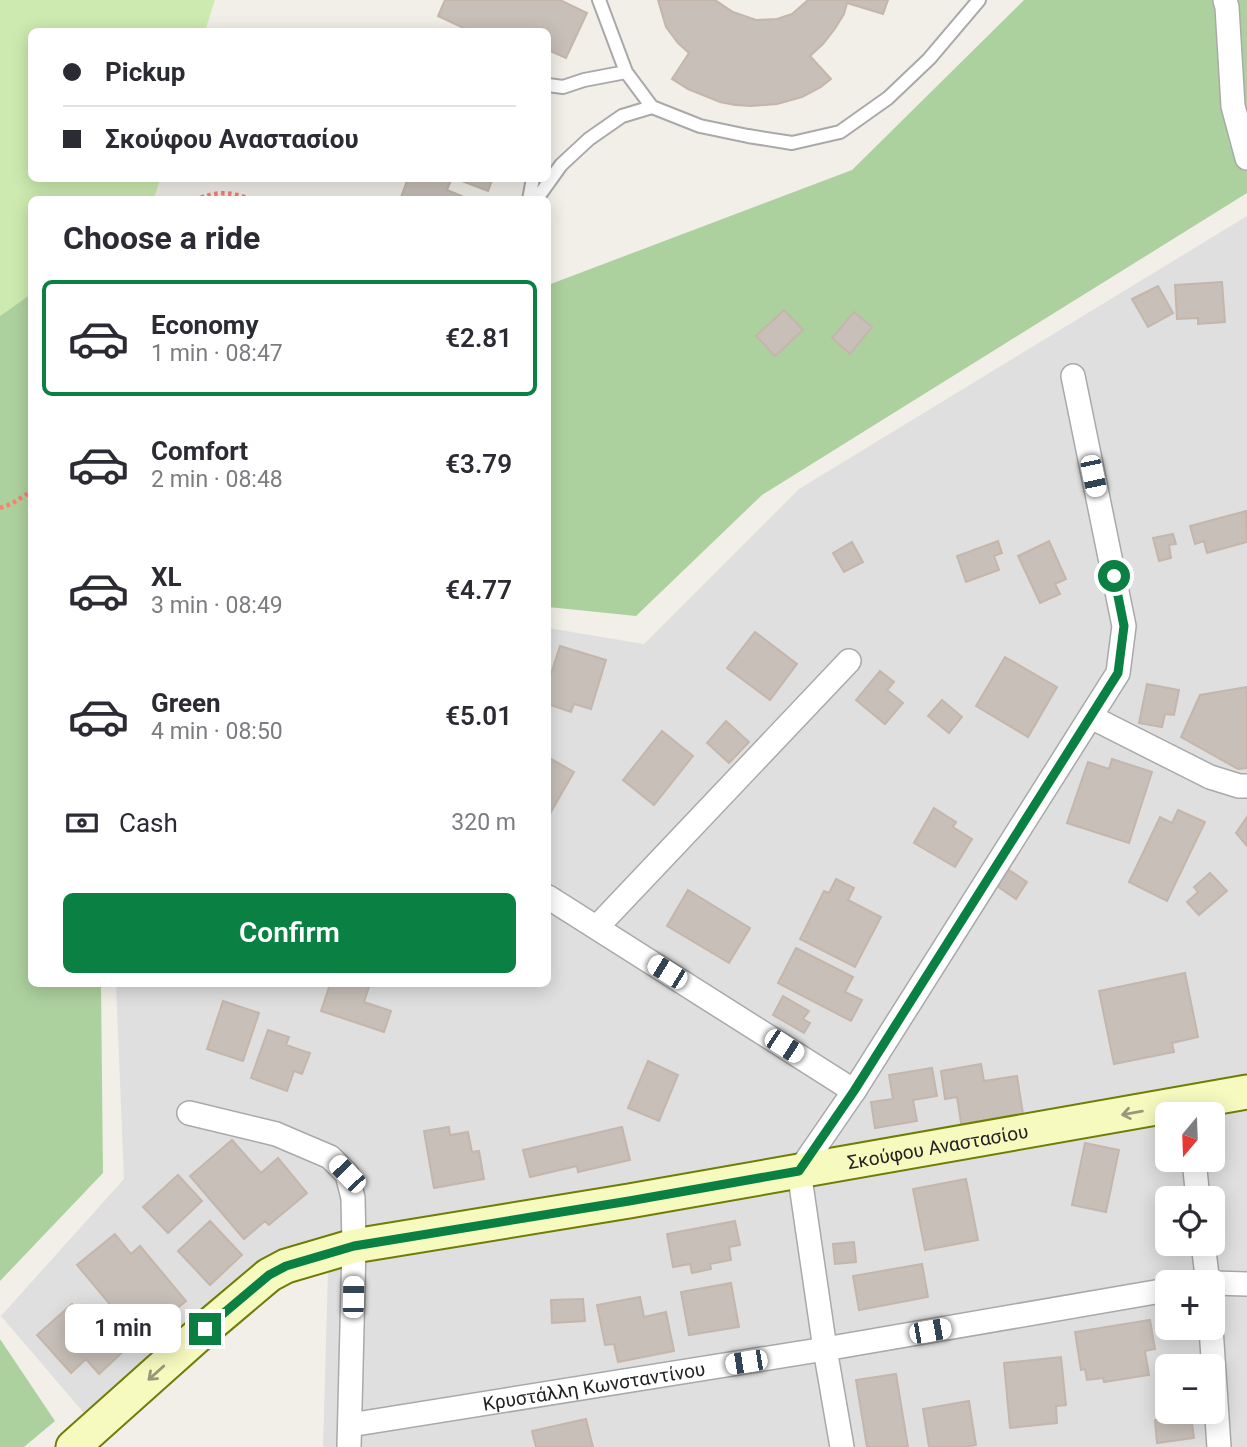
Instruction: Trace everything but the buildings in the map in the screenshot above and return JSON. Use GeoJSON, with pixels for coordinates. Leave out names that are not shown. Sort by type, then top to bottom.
{"type":"FeatureCollection","features":[{"type":"Feature","properties":{"kind":"main road","name":"Σκούφου Αναστασίου"},"geometry":{"type":"LineString","coordinates":[[1212,1102],[1247,1092]]}},
{"type":"Feature","properties":{"kind":"main road","name":"Σκούφου Αναστασίου"},"geometry":{"type":"LineString","coordinates":[[74,1447],[205,1329],[269,1275],[286,1266],[354,1246],[1155,1114]]}},
{"type":"Feature","properties":{"kind":"street"},"geometry":{"type":"LineString","coordinates":[[1225,0],[1233,106],[1247,158]]}},
{"type":"Feature","properties":{"kind":"street"},"geometry":{"type":"LineString","coordinates":[[842,1447],[799,1171],[854,1091],[1118,673],[1124,626],[1073,376]]}},
{"type":"Feature","properties":{"kind":"street"},"geometry":{"type":"LineString","coordinates":[[597,927],[849,661]]}},
{"type":"Feature","properties":{"kind":"street"},"geometry":{"type":"LineString","coordinates":[[1091,717],[1210,778],[1247,786]]}},
{"type":"Feature","properties":{"kind":"street"},"geometry":{"type":"LineString","coordinates":[[551,899],[854,1091]]}},
{"type":"Feature","properties":{"kind":"street"},"geometry":{"type":"LineString","coordinates":[[189,1113],[276,1134],[330,1157],[347,1174],[353,1198],[354,1246],[350,1436]]}},
{"type":"Feature","properties":{"kind":"street"},"geometry":{"type":"LineString","coordinates":[[1225,1283],[1247,1284]]}},
{"type":"Feature","properties":{"kind":"street","name":"Κρυστάλλη Κωνσταντίνου"},"geometry":{"type":"LineString","coordinates":[[350,1436],[1155,1292]]}},
{"type":"Feature","properties":{"kind":"street"},"geometry":{"type":"LineString","coordinates":[[1212,1340],[1219,1447]]}},
{"type":"Feature","properties":{"kind":"lane"},"geometry":{"type":"LineString","coordinates":[[599,0],[626,72],[652,107],[700,126],[792,143],[840,132],[888,98],[929,59],[979,0]]}},
{"type":"Feature","properties":{"kind":"lane"},"geometry":{"type":"LineString","coordinates":[[551,85],[563,87],[626,72]]}},
{"type":"Feature","properties":{"kind":"lane"},"geometry":{"type":"LineString","coordinates":[[551,179],[561,165],[589,139],[622,116],[652,107]]}},
{"type":"Feature","properties":{"kind":"path"},"geometry":{"type":"LineString","coordinates":[[204,196],[213,192],[243,196]]}},
{"type":"Feature","properties":{"kind":"path"},"geometry":{"type":"LineString","coordinates":[[0,508],[28,493]]}},
{"type":"Feature","properties":{"kind":"shaded area"},"geometry":{"type":"Polygon","coordinates":[[[1247,216],[1247,1447],[323,1447],[328,1272],[284,1286],[107,1440],[1,1316],[124,1179],[116,987],[551,987],[551,628],[644,644],[799,489],[1247,216]]]}},
{"type":"Feature","properties":{"kind":"green space"},"geometry":{"type":"Polygon","coordinates":[[[0,0],[215,0],[206,28],[28,28],[28,182],[159,182],[155,196],[28,196],[28,296],[0,316],[0,0]]]}},
{"type":"Feature","properties":{"kind":"green space"},"geometry":{"type":"Polygon","coordinates":[[[1024,0],[1247,0],[1247,193],[762,495],[636,616],[551,607],[551,284],[852,170],[1024,0]]]}},
{"type":"Feature","properties":{"kind":"green space"},"geometry":{"type":"Polygon","coordinates":[[[28,296],[28,987],[101,987],[103,1173],[0,1281],[0,316],[28,296]]]}},
{"type":"Feature","properties":{"kind":"green space"},"geometry":{"type":"Polygon","coordinates":[[[0,1339],[55,1421],[24,1447],[0,1447],[0,1339]]]}},
{"type":"Feature","properties":{"kind":"route"},"geometry":{"type":"LineString","coordinates":[[205,1329],[269,1275],[286,1266],[354,1246],[799,1171],[854,1091],[1118,673],[1124,626],[1114,576]]}}]}
